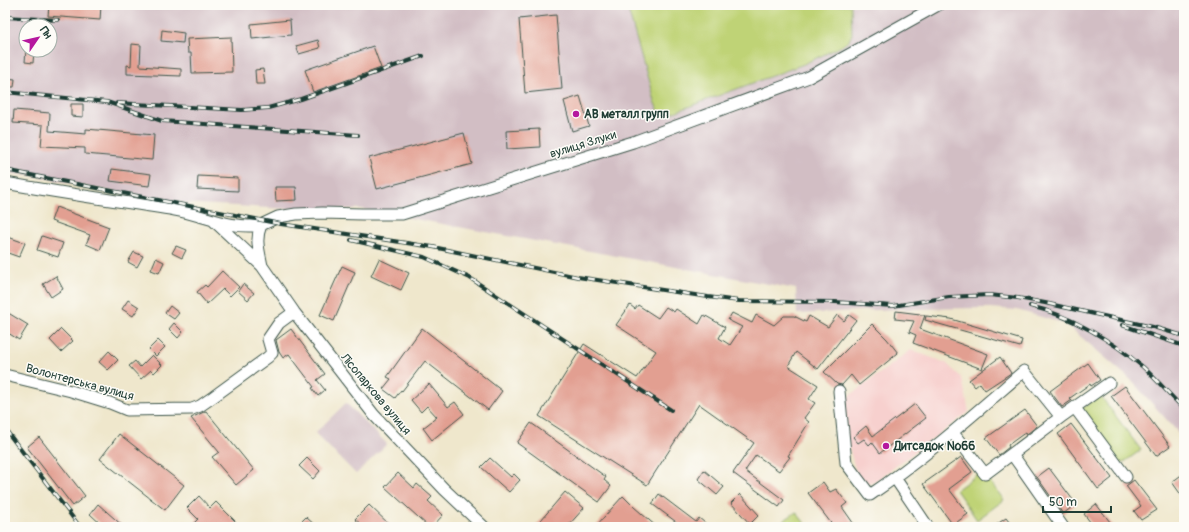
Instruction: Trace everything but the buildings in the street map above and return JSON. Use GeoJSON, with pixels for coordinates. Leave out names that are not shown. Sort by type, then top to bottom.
{"type":"FeatureCollection","features":[{"type":"Feature","properties":{"kind":"street","name":"вулиця Злуки"},"geometry":{"type":"LineString","coordinates":[[214,221],[250,227],[278,217],[296,214],[402,214],[633,142],[809,77],[938,5]]}},
{"type":"Feature","properties":{"kind":"street"},"geometry":{"type":"LineString","coordinates":[[5,183],[175,210],[195,214],[214,221]]}},
{"type":"Feature","properties":{"kind":"street","name":"Лісопаркова вулиця"},"geometry":{"type":"LineString","coordinates":[[214,221],[262,266],[294,312],[374,415],[444,489],[484,527]]}},
{"type":"Feature","properties":{"kind":"street","name":"Лісопаркова вулиця"},"geometry":{"type":"LineString","coordinates":[[261,224],[257,235],[262,266]]}},
{"type":"Feature","properties":{"kind":"street","name":"Волонтерська вулиця"},"geometry":{"type":"LineString","coordinates":[[5,375],[110,403],[127,410],[192,409],[200,406],[268,357],[272,353],[268,339],[279,323],[294,312]]}},
{"type":"Feature","properties":{"kind":"street"},"geometry":{"type":"LineString","coordinates":[[839,391],[846,463],[870,495],[895,478],[953,432],[1024,371],[1061,417]]}},
{"type":"Feature","properties":{"kind":"street"},"geometry":{"type":"LineString","coordinates":[[953,432],[985,474],[1109,383]]}},
{"type":"Feature","properties":{"kind":"street"},"geometry":{"type":"LineString","coordinates":[[1075,408],[1126,477]]}},
{"type":"Feature","properties":{"kind":"street"},"geometry":{"type":"LineString","coordinates":[[1012,454],[1063,527]]}},
{"type":"Feature","properties":{"kind":"street"},"geometry":{"type":"LineString","coordinates":[[895,478],[928,527]]}},
{"type":"Feature","properties":{"kind":"shaded area"},"geometry":{"type":"Polygon","coordinates":[[[5,5],[1184,5],[1184,439],[1130,379],[1066,324],[1017,310],[990,308],[898,309],[797,314],[796,289],[361,209],[288,209],[163,202],[39,177],[5,173],[5,5]]]}},
{"type":"Feature","properties":{"kind":"shaded area","name":"Дитсадок №66"},"geometry":{"type":"Polygon","coordinates":[[[911,350],[946,363],[962,378],[969,412],[877,480],[860,486],[837,405],[911,350]]]}},
{"type":"Feature","properties":{"kind":"shaded area"},"geometry":{"type":"Polygon","coordinates":[[[346,403],[387,444],[356,474],[315,433],[346,403]]]}},
{"type":"Feature","properties":{"kind":"green space"},"geometry":{"type":"Polygon","coordinates":[[[851,5],[852,34],[849,41],[840,47],[804,64],[661,117],[654,101],[627,6],[851,5]]]}},
{"type":"Feature","properties":{"kind":"green space"},"geometry":{"type":"Polygon","coordinates":[[[1100,395],[1141,450],[1120,465],[1080,410],[1100,395]]]}},
{"type":"Feature","properties":{"kind":"green space"},"geometry":{"type":"Polygon","coordinates":[[[982,471],[1004,500],[977,520],[956,490],[982,471]]]}},
{"type":"Feature","properties":{"kind":"green space"},"geometry":{"type":"Polygon","coordinates":[[[796,512],[808,527],[783,527],[783,521],[796,512]]]}},
{"type":"Feature","properties":{"kind":"railway"},"geometry":{"type":"LineString","coordinates":[[5,17],[23,18]]}},
{"type":"Feature","properties":{"kind":"railway"},"geometry":{"type":"LineString","coordinates":[[117,103],[242,110],[268,108],[301,99],[423,56]]}},
{"type":"Feature","properties":{"kind":"railway"},"geometry":{"type":"LineString","coordinates":[[5,92],[107,102],[162,121],[358,135]]}},
{"type":"Feature","properties":{"kind":"railway"},"geometry":{"type":"LineString","coordinates":[[5,170],[281,224],[433,247],[578,277],[708,297],[739,301],[835,302],[893,306],[949,297],[989,295],[1045,303],[1153,327],[1184,336]]}},
{"type":"Feature","properties":{"kind":"railway"},"geometry":{"type":"LineString","coordinates":[[351,240],[424,257],[470,278],[671,410]]}},
{"type":"Feature","properties":{"kind":"railway"},"geometry":{"type":"LineString","coordinates":[[1030,306],[1045,310],[1075,322],[1118,348],[1143,367],[1184,409]]}},
{"type":"Feature","properties":{"kind":"railway"},"geometry":{"type":"LineString","coordinates":[[1122,325],[1184,346]]}},
{"type":"Feature","properties":{"kind":"railway"},"geometry":{"type":"LineString","coordinates":[[5,429],[80,527]]}},
{"type":"Feature","properties":{"kind":"place","name":"АВ металл групп"},"geometry":{"type":"Point","coordinates":[576,114]}},
{"type":"Feature","properties":{"kind":"place","name":"Дитсадок №66"},"geometry":{"type":"Point","coordinates":[886,446]}}]}
